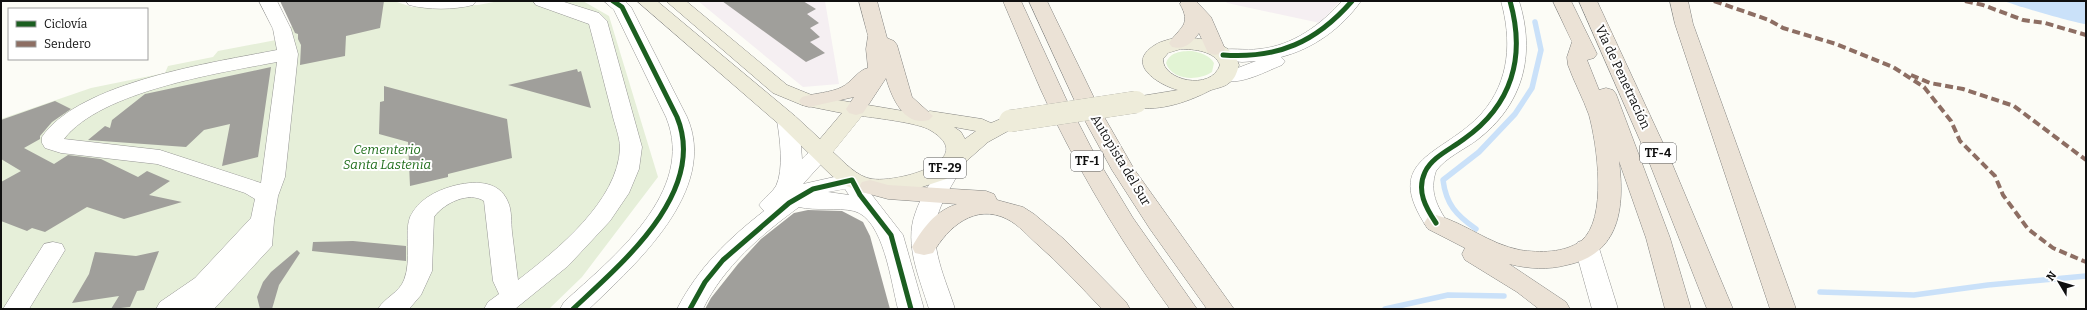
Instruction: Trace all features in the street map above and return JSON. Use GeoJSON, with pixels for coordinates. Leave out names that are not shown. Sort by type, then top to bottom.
{"type":"FeatureCollection","features":[{"type":"Feature","properties":{"kind":"highway"},"geometry":{"type":"LineString","coordinates":[[856,109],[877,77],[879,71],[876,64],[878,36],[868,1]]}},
{"type":"Feature","properties":{"kind":"highway","name":"TF-1"},"geometry":{"type":"LineString","coordinates":[[1012,1],[1072,133],[1104,191],[1146,260],[1184,309]]}},
{"type":"Feature","properties":{"kind":"highway","name":"Autopista del Sur"},"geometry":{"type":"LineString","coordinates":[[1038,1],[1084,98],[1123,169],[1171,242],[1222,309]]}},
{"type":"Feature","properties":{"kind":"highway"},"geometry":{"type":"LineString","coordinates":[[1050,1],[1061,23],[1054,35]]}},
{"type":"Feature","properties":{"kind":"highway","name":"Vía de Penetración"},"geometry":{"type":"LineString","coordinates":[[1562,1],[1582,41],[1608,100],[1630,157],[1658,238],[1678,309]]}},
{"type":"Feature","properties":{"kind":"highway","name":"Vía de Penetración"},"geometry":{"type":"LineString","coordinates":[[1588,1],[1633,96],[1677,198],[1720,309]]}},
{"type":"Feature","properties":{"kind":"highway"},"geometry":{"type":"LineString","coordinates":[[1679,1],[1687,31],[1783,309]]}},
{"type":"Feature","properties":{"kind":"highway"},"geometry":{"type":"LineString","coordinates":[[1180,43],[1190,35],[1194,27],[1189,4]]}},
{"type":"Feature","properties":{"kind":"highway"},"geometry":{"type":"LineString","coordinates":[[1189,4],[1202,18],[1219,52]]}},
{"type":"Feature","properties":{"kind":"highway"},"geometry":{"type":"LineString","coordinates":[[878,36],[887,45],[902,97],[906,104],[929,120]]}},
{"type":"Feature","properties":{"kind":"highway"},"geometry":{"type":"LineString","coordinates":[[1436,223],[1493,252],[1529,260],[1547,261],[1563,258],[1587,248],[1598,238],[1604,226],[1609,196],[1609,178],[1604,137],[1598,114],[1577,59],[1582,41]]}},
{"type":"Feature","properties":{"kind":"highway"},"geometry":{"type":"LineString","coordinates":[[809,101],[840,96],[852,91],[862,85],[876,64]]}},
{"type":"Feature","properties":{"kind":"highway"},"geometry":{"type":"LineString","coordinates":[[864,192],[984,198],[1017,206],[1032,215],[1053,236],[1056,246]]}},
{"type":"Feature","properties":{"kind":"highway"},"geometry":{"type":"LineString","coordinates":[[924,247],[934,230],[944,220],[963,210],[983,206],[994,207],[1015,213],[1044,239],[1056,246],[1117,309]]}},
{"type":"Feature","properties":{"kind":"highway"},"geometry":{"type":"LineString","coordinates":[[1436,223],[1449,237],[1463,247],[1526,286],[1557,309]]}},
{"type":"Feature","properties":{"kind":"main road"},"geometry":{"type":"LineString","coordinates":[[646,1],[788,122],[864,192]]}},
{"type":"Feature","properties":{"kind":"main road","name":"TF-29"},"geometry":{"type":"LineString","coordinates":[[675,1],[780,89],[809,101],[929,120],[953,137],[957,150],[955,160],[938,174],[907,186],[864,192]]}},
{"type":"Feature","properties":{"kind":"main road"},"geometry":{"type":"LineString","coordinates":[[929,120],[982,125],[1136,102],[1170,100],[1187,95],[1217,82],[1226,76],[1229,69],[1229,62],[1219,52],[1203,45],[1180,43],[1164,48],[1154,56],[1152,62],[1161,82],[1157,88],[1136,102]]}},
{"type":"Feature","properties":{"kind":"main road"},"geometry":{"type":"LineString","coordinates":[[1159,76],[1179,85],[1206,86]]}},
{"type":"Feature","properties":{"kind":"main road"},"geometry":{"type":"LineString","coordinates":[[821,152],[856,109]]}},
{"type":"Feature","properties":{"kind":"main road"},"geometry":{"type":"LineString","coordinates":[[955,160],[980,137],[1010,121]]}},
{"type":"Feature","properties":{"kind":"street"},"geometry":{"type":"LineString","coordinates":[[198,309],[260,246],[262,221],[267,196],[274,177],[288,54],[282,29],[268,1]]}},
{"type":"Feature","properties":{"kind":"street"},"geometry":{"type":"LineString","coordinates":[[416,1],[448,3],[467,1]]}},
{"type":"Feature","properties":{"kind":"street"},"geometry":{"type":"LineString","coordinates":[[497,309],[541,276],[596,223],[622,186],[632,157],[631,147],[598,21],[592,17],[542,1]]}},
{"type":"Feature","properties":{"kind":"street"},"geometry":{"type":"LineString","coordinates":[[573,309],[633,250],[654,225],[672,198],[680,175],[683,150],[680,125],[622,7],[613,1]]}},
{"type":"Feature","properties":{"kind":"street"},"geometry":{"type":"LineString","coordinates":[[1226,76],[1238,75],[1287,55],[1299,45],[1327,27],[1352,1]]}},
{"type":"Feature","properties":{"kind":"street"},"geometry":{"type":"LineString","coordinates":[[1436,223],[1424,206],[1420,192],[1420,182],[1424,171],[1430,164],[1487,119],[1510,87],[1518,58],[1519,38],[1517,24],[1510,1]]}},
{"type":"Feature","properties":{"kind":"street"},"geometry":{"type":"LineString","coordinates":[[1219,52],[1238,57],[1258,56],[1276,53],[1299,45]]}},
{"type":"Feature","properties":{"kind":"street"},"geometry":{"type":"LineString","coordinates":[[267,196],[254,188],[160,157],[69,148],[53,143],[53,137],[62,128],[88,110],[121,94],[208,71],[288,54]]}},
{"type":"Feature","properties":{"kind":"street"},"geometry":{"type":"LineString","coordinates":[[785,197],[792,168],[792,144],[788,122]]}},
{"type":"Feature","properties":{"kind":"street"},"geometry":{"type":"LineString","coordinates":[[690,309],[713,271],[785,197],[821,152]]}},
{"type":"Feature","properties":{"kind":"street"},"geometry":{"type":"LineString","coordinates":[[942,309],[924,247],[924,222],[935,196],[955,160]]}},
{"type":"Feature","properties":{"kind":"street"},"geometry":{"type":"LineString","coordinates":[[785,197],[798,196],[813,189],[864,192]]}},
{"type":"Feature","properties":{"kind":"street"},"geometry":{"type":"LineString","coordinates":[[391,309],[408,296],[419,277],[421,255],[420,226],[425,212],[436,201],[449,194],[465,191],[482,191],[492,195],[497,203],[506,281],[509,289],[518,294]]}},
{"type":"Feature","properties":{"kind":"street"},"geometry":{"type":"LineString","coordinates":[[785,197],[803,201],[818,199],[848,201],[864,192]]}},
{"type":"Feature","properties":{"kind":"street"},"geometry":{"type":"LineString","coordinates":[[864,192],[891,235],[911,309]]}},
{"type":"Feature","properties":{"kind":"street"},"geometry":{"type":"LineString","coordinates":[[169,309],[204,284],[262,221]]}},
{"type":"Feature","properties":{"kind":"street"},"geometry":{"type":"LineString","coordinates":[[1587,248],[1605,309]]}},
{"type":"Feature","properties":{"kind":"street"},"geometry":{"type":"LineString","coordinates":[[16,309],[53,250]]}},
{"type":"Feature","properties":{"kind":"shaded area"},"geometry":{"type":"Polygon","coordinates":[[[698,1],[825,1],[839,84],[803,87],[698,1]]]}},
{"type":"Feature","properties":{"kind":"shaded area"},"geometry":{"type":"Polygon","coordinates":[[[1225,1],[1340,1],[1320,23],[1227,3],[1225,1]]]}},
{"type":"Feature","properties":{"kind":"green space","name":"Cementerio Santa Lastenia"},"geometry":{"type":"Polygon","coordinates":[[[375,1],[394,1],[412,7],[478,5],[499,1],[583,1],[609,16],[658,177],[582,277],[549,309],[1,309],[1,119],[91,88],[165,73],[168,66],[213,57],[218,51],[276,40],[273,32],[375,1]]]}},
{"type":"Feature","properties":{"kind":"green space"},"geometry":{"type":"Polygon","coordinates":[[[1192,51],[1204,55],[1212,60],[1214,63],[1212,72],[1200,77],[1186,78],[1169,69],[1166,63],[1170,56],[1180,52],[1192,51]]]}},
{"type":"Feature","properties":{"kind":"water"},"geometry":{"type":"Polygon","coordinates":[[[2004,1],[2086,1],[2086,24],[2047,14],[2004,1]]]}},
{"type":"Feature","properties":{"kind":"building"},"geometry":{"type":"Polygon","coordinates":[[[280,1],[384,1],[380,28],[346,36],[345,56],[300,65],[301,45],[298,39],[298,34],[295,33],[280,1]]]}},
{"type":"Feature","properties":{"kind":"building"},"geometry":{"type":"Polygon","coordinates":[[[722,1],[803,1],[816,9],[807,14],[819,23],[810,28],[820,37],[810,42],[825,53],[806,62],[722,1]]]}},
{"type":"Feature","properties":{"kind":"building"},"geometry":{"type":"Polygon","coordinates":[[[271,67],[258,157],[222,166],[230,124],[204,130],[186,147],[88,140],[105,126],[110,128],[112,120],[145,94],[271,67]]]}},
{"type":"Feature","properties":{"kind":"building"},"geometry":{"type":"Polygon","coordinates":[[[577,69],[578,72],[581,71],[591,108],[508,85],[577,69]]]}},
{"type":"Feature","properties":{"kind":"building"},"geometry":{"type":"Polygon","coordinates":[[[384,86],[507,119],[512,158],[448,174],[448,177],[410,186],[408,142],[379,134],[380,102],[384,101],[384,86]]]}},
{"type":"Feature","properties":{"kind":"building"},"geometry":{"type":"Polygon","coordinates":[[[55,101],[71,109],[52,122],[40,136],[40,139],[24,148],[54,164],[68,155],[101,159],[138,177],[147,171],[170,181],[149,195],[182,202],[124,219],[87,207],[45,232],[32,228],[27,231],[1,221],[1,182],[21,171],[1,159],[1,120],[55,101]]]}},
{"type":"Feature","properties":{"kind":"building"},"geometry":{"type":"Polygon","coordinates":[[[808,210],[842,211],[863,222],[870,236],[890,309],[705,309],[711,298],[738,264],[761,239],[794,213],[808,210]]]}},
{"type":"Feature","properties":{"kind":"building"},"geometry":{"type":"Polygon","coordinates":[[[353,241],[406,246],[406,261],[312,251],[313,242],[353,241]]]}},
{"type":"Feature","properties":{"kind":"building"},"geometry":{"type":"Polygon","coordinates":[[[297,250],[300,253],[279,285],[272,309],[260,309],[257,297],[263,282],[271,272],[297,250]]]}},
{"type":"Feature","properties":{"kind":"building"},"geometry":{"type":"Polygon","coordinates":[[[159,251],[144,290],[137,291],[130,307],[111,309],[119,296],[72,303],[89,274],[95,252],[136,256],[159,251]]]}},
{"type":"Feature","properties":{"kind":"waterway"},"geometry":{"type":"LineString","coordinates":[[1476,229],[1463,219],[1453,208],[1449,202],[1443,180],[1479,152],[1515,114],[1532,88],[1541,50],[1535,22]]}},
{"type":"Feature","properties":{"kind":"waterway"},"geometry":{"type":"LineString","coordinates":[[1820,292],[1914,295],[1988,285],[2086,276]]}},
{"type":"Feature","properties":{"kind":"waterway"},"geometry":{"type":"LineString","coordinates":[[1385,309],[1448,295],[1504,296]]}},
{"type":"Feature","properties":{"kind":"marked path"},"geometry":{"type":"LineString","coordinates":[[1714,1],[1736,10],[1769,20],[1783,28],[1836,44],[1893,67],[1924,87],[1951,121],[1960,141],[1995,176],[2003,195],[2028,229],[2053,248],[2086,262]]}},
{"type":"Feature","properties":{"kind":"marked path"},"geometry":{"type":"LineString","coordinates":[[1965,1],[1983,5],[2023,20],[2045,23],[2086,35]]}},
{"type":"Feature","properties":{"kind":"marked path"},"geometry":{"type":"LineString","coordinates":[[1911,75],[1930,83],[1963,89],[2014,106],[2086,160]]}},
{"type":"Feature","properties":{"kind":"cycle path"},"geometry":{"type":"LineString","coordinates":[[573,309],[613,272],[652,228],[668,204],[679,179],[684,152],[680,125],[677,117],[622,7],[613,1]]}},
{"type":"Feature","properties":{"kind":"cycle path"},"geometry":{"type":"LineString","coordinates":[[1223,55],[1260,55],[1278,52],[1295,46],[1311,38],[1326,27],[1340,15],[1352,1]]}},
{"type":"Feature","properties":{"kind":"cycle path"},"geometry":{"type":"LineString","coordinates":[[1436,223],[1424,201],[1421,186],[1422,179],[1430,164],[1464,140],[1488,118],[1499,104],[1508,88],[1514,72],[1518,37],[1510,1]]}},
{"type":"Feature","properties":{"kind":"cycle path"},"geometry":{"type":"LineString","coordinates":[[690,309],[705,282],[723,260],[789,203],[800,195],[813,189],[852,180],[860,195],[882,221],[891,235],[911,309]]}}]}
